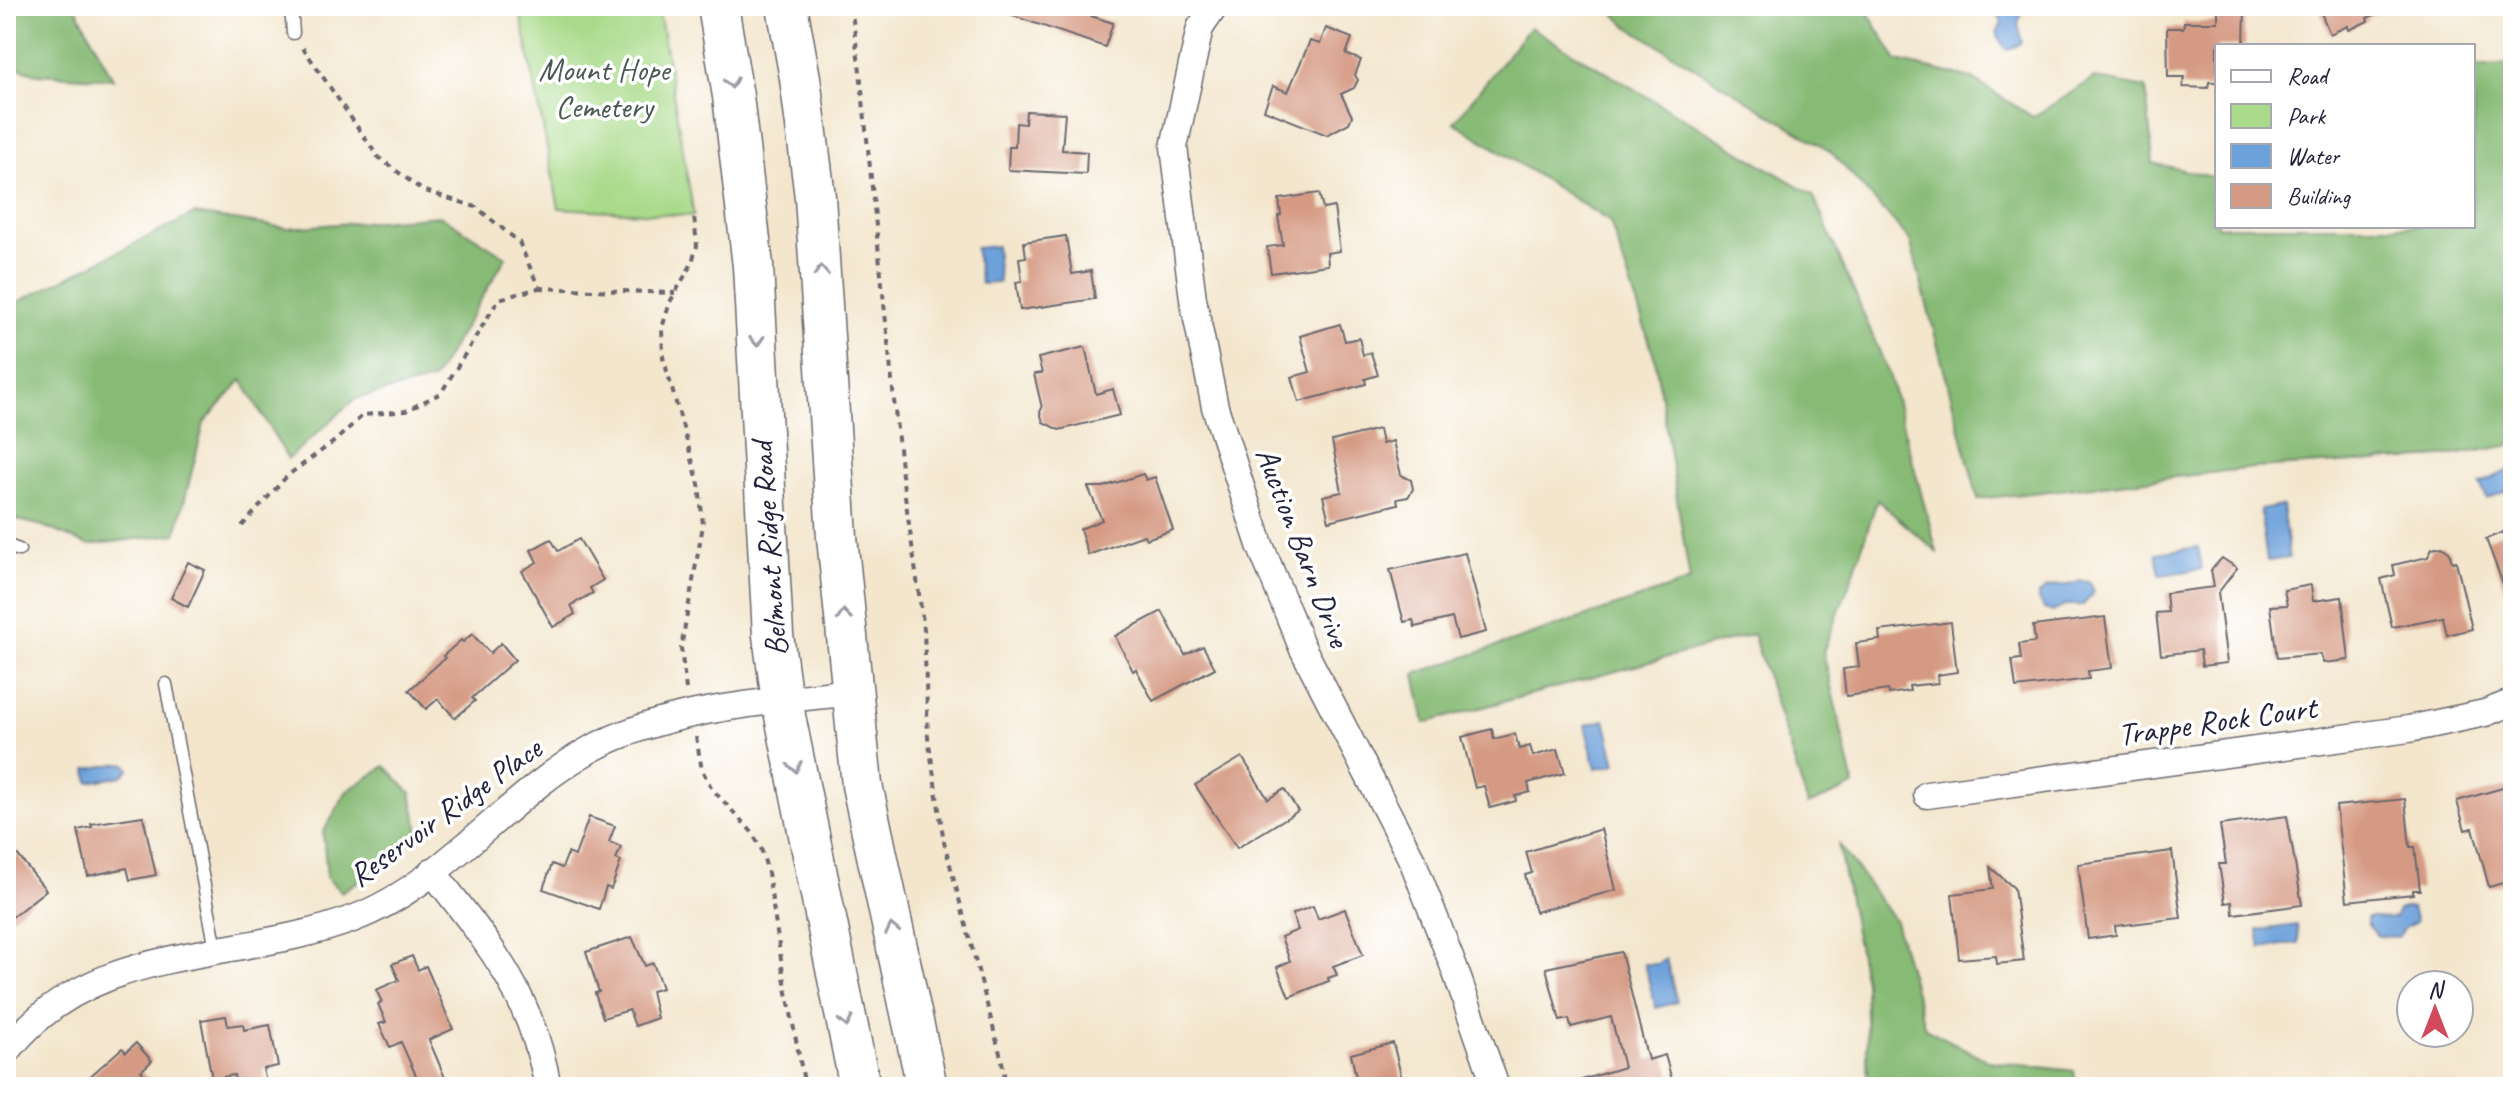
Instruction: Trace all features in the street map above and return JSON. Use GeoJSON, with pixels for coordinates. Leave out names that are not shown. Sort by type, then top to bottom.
{"type":"FeatureCollection","features":[{"type":"Feature","properties":{"kind":"main road","name":"Belmont Ridge Road"},"geometry":{"type":"LineString","coordinates":[[718,6],[737,126],[753,266],[773,635],[782,701],[860,1087]]}},
{"type":"Feature","properties":{"kind":"main road"},"geometry":{"type":"LineString","coordinates":[[787,6],[800,78],[815,197],[837,537],[862,785],[927,1087]]}},
{"type":"Feature","properties":{"kind":"street","name":"Auction Barn Drive"},"geometry":{"type":"LineString","coordinates":[[1215,6],[1200,28],[1174,147],[1193,299],[1215,407],[1260,545],[1302,647],[1413,862],[1496,1087]]}},
{"type":"Feature","properties":{"kind":"street","name":"Reservoir Ridge Place"},"geometry":{"type":"LineString","coordinates":[[8,1047],[43,1014],[81,990],[131,968],[317,930],[357,918],[392,899],[432,871],[505,812],[591,750],[632,732],[691,715],[851,692]]}},
{"type":"Feature","properties":{"kind":"street","name":"Trappe Rock Court"},"geometry":{"type":"LineString","coordinates":[[1927,795],[2409,729],[2485,713],[2513,702]]}},
{"type":"Feature","properties":{"kind":"street"},"geometry":{"type":"LineString","coordinates":[[432,871],[489,944],[511,978],[532,1024],[548,1087]]}},
{"type":"Feature","properties":{"kind":"lane"},"geometry":{"type":"LineString","coordinates":[[291,6],[293,33]]}},
{"type":"Feature","properties":{"kind":"lane"},"geometry":{"type":"LineString","coordinates":[[6,545],[19,550]]}},
{"type":"Feature","properties":{"kind":"lane"},"geometry":{"type":"LineString","coordinates":[[166,684],[216,949]]}},
{"type":"Feature","properties":{"kind":"path"},"geometry":{"type":"LineString","coordinates":[[851,6],[901,468],[924,629],[928,737],[944,842],[1002,1061],[1006,1087]]}},
{"type":"Feature","properties":{"kind":"path"},"geometry":{"type":"LineString","coordinates":[[293,33],[378,157],[422,190],[476,207],[519,242],[539,288]]}},
{"type":"Feature","properties":{"kind":"path"},"geometry":{"type":"LineString","coordinates":[[694,216],[697,246],[662,328],[663,357],[699,484],[703,525],[681,648],[702,770],[712,789],[751,831],[761,848],[805,1087]]}},
{"type":"Feature","properties":{"kind":"path"},"geometry":{"type":"LineString","coordinates":[[242,526],[288,475],[335,441],[363,415],[406,411],[441,393],[499,299],[539,288],[675,293]]}},
{"type":"Feature","properties":{"kind":"green space"},"geometry":{"type":"Polygon","coordinates":[[[6,6],[75,6],[113,79],[37,74],[6,64],[6,6]]]}},
{"type":"Feature","properties":{"kind":"green space","name":"Mount Hope Cemetery"},"geometry":{"type":"Polygon","coordinates":[[[519,6],[658,6],[694,216],[559,208],[519,6]]]}},
{"type":"Feature","properties":{"kind":"green space"},"geometry":{"type":"Polygon","coordinates":[[[1605,6],[1864,6],[1897,61],[1971,78],[2033,117],[2094,78],[2146,88],[2153,163],[2215,178],[2215,228],[2475,228],[2475,67],[2513,64],[2513,445],[2441,457],[2254,468],[1978,499],[1910,240],[1831,152],[1629,27],[1605,6]]]}},
{"type":"Feature","properties":{"kind":"green space"},"geometry":{"type":"Polygon","coordinates":[[[1530,27],[1813,195],[1889,374],[1937,552],[1877,500],[1854,572],[1823,652],[1854,786],[1808,805],[1753,634],[1425,723],[1415,674],[1690,581],[1655,359],[1610,222],[1454,122],[1530,27]]]}},
{"type":"Feature","properties":{"kind":"green space"},"geometry":{"type":"Polygon","coordinates":[[[194,214],[287,228],[441,216],[506,257],[433,380],[355,399],[288,459],[242,380],[204,423],[176,534],[88,545],[43,526],[6,517],[6,308],[194,214]]]}},
{"type":"Feature","properties":{"kind":"green space"},"geometry":{"type":"Polygon","coordinates":[[[385,766],[411,793],[419,832],[389,862],[341,892],[327,878],[323,833],[346,792],[385,766]]]}},
{"type":"Feature","properties":{"kind":"green space"},"geometry":{"type":"Polygon","coordinates":[[[1838,843],[1895,921],[1925,1028],[1988,1061],[2074,1071],[2076,1087],[1868,1087],[1865,982],[1838,843]]]}},
{"type":"Feature","properties":{"kind":"water"},"geometry":{"type":"Polygon","coordinates":[[[2003,6],[2021,6],[2023,11],[2018,23],[2022,43],[2008,50],[1997,33],[2002,23],[1998,12],[2003,6]]]}},
{"type":"Feature","properties":{"kind":"water"},"geometry":{"type":"Polygon","coordinates":[[[996,246],[999,282],[981,284],[975,248],[996,246]]]}},
{"type":"Feature","properties":{"kind":"water"},"geometry":{"type":"Polygon","coordinates":[[[2511,469],[2513,488],[2487,499],[2480,484],[2511,469]]]}},
{"type":"Feature","properties":{"kind":"water"},"geometry":{"type":"Polygon","coordinates":[[[2282,506],[2289,558],[2267,561],[2260,510],[2282,506]]]}},
{"type":"Feature","properties":{"kind":"water"},"geometry":{"type":"Polygon","coordinates":[[[2198,547],[2202,569],[2160,575],[2156,553],[2198,547]]]}},
{"type":"Feature","properties":{"kind":"water"},"geometry":{"type":"Polygon","coordinates":[[[2090,582],[2094,592],[2083,605],[2066,605],[2053,612],[2044,609],[2039,602],[2039,595],[2048,587],[2090,582]]]}},
{"type":"Feature","properties":{"kind":"water"},"geometry":{"type":"Polygon","coordinates":[[[1605,720],[1616,764],[1596,769],[1585,725],[1605,720]]]}},
{"type":"Feature","properties":{"kind":"water"},"geometry":{"type":"Polygon","coordinates":[[[121,763],[129,769],[122,776],[89,782],[87,769],[121,763]]]}},
{"type":"Feature","properties":{"kind":"water"},"geometry":{"type":"Polygon","coordinates":[[[2412,908],[2416,922],[2405,928],[2398,937],[2378,936],[2367,924],[2370,917],[2395,918],[2398,910],[2412,908]]]}},
{"type":"Feature","properties":{"kind":"water"},"geometry":{"type":"Polygon","coordinates":[[[2297,925],[2299,943],[2261,948],[2258,930],[2297,925]]]}},
{"type":"Feature","properties":{"kind":"water"},"geometry":{"type":"Polygon","coordinates":[[[1666,959],[1677,1002],[1656,1008],[1644,964],[1657,964],[1666,959]]]}},
{"type":"Feature","properties":{"kind":"building"},"geometry":{"type":"Polygon","coordinates":[[[994,6],[1094,6],[1091,16],[1113,23],[1105,47],[993,9],[994,6]]]}},
{"type":"Feature","properties":{"kind":"building"},"geometry":{"type":"Polygon","coordinates":[[[2218,6],[2245,6],[2244,44],[2215,44],[2215,82],[2209,82],[2208,88],[2183,87],[2184,77],[2168,77],[2167,28],[2183,28],[2184,22],[2218,22],[2218,6]]]}},
{"type":"Feature","properties":{"kind":"building"},"geometry":{"type":"Polygon","coordinates":[[[2318,6],[2395,6],[2349,30],[2348,26],[2330,34],[2318,6]]]}},
{"type":"Feature","properties":{"kind":"building"},"geometry":{"type":"Polygon","coordinates":[[[1326,28],[1352,38],[1346,54],[1361,60],[1354,88],[1341,94],[1352,116],[1349,123],[1327,135],[1264,110],[1273,86],[1288,92],[1310,41],[1320,44],[1326,28]]]}},
{"type":"Feature","properties":{"kind":"building"},"geometry":{"type":"Polygon","coordinates":[[[1026,111],[1065,113],[1062,150],[1087,152],[1086,174],[1008,170],[1009,147],[1015,147],[1016,123],[1025,124],[1026,111]]]}},
{"type":"Feature","properties":{"kind":"building"},"geometry":{"type":"Polygon","coordinates":[[[1319,193],[1323,209],[1334,207],[1340,251],[1327,253],[1328,265],[1271,273],[1267,247],[1283,245],[1278,216],[1281,215],[1279,199],[1319,193]]]}},
{"type":"Feature","properties":{"kind":"building"},"geometry":{"type":"Polygon","coordinates":[[[1066,236],[1072,274],[1091,271],[1095,299],[1020,310],[1016,282],[1022,281],[1019,258],[1026,257],[1024,242],[1066,236]]]}},
{"type":"Feature","properties":{"kind":"building"},"geometry":{"type":"Polygon","coordinates":[[[1340,324],[1345,341],[1359,338],[1363,355],[1371,353],[1378,375],[1365,379],[1366,384],[1299,402],[1292,377],[1310,372],[1300,336],[1340,324]]]}},
{"type":"Feature","properties":{"kind":"building"},"geometry":{"type":"Polygon","coordinates":[[[1085,347],[1096,394],[1113,389],[1120,415],[1059,430],[1043,422],[1040,412],[1042,408],[1034,374],[1042,373],[1038,358],[1085,347]]]}},
{"type":"Feature","properties":{"kind":"building"},"geometry":{"type":"Polygon","coordinates":[[[1379,429],[1382,444],[1393,441],[1401,475],[1411,480],[1413,489],[1408,497],[1397,499],[1398,504],[1329,521],[1323,496],[1342,492],[1332,441],[1379,429]]]}},
{"type":"Feature","properties":{"kind":"building"},"geometry":{"type":"Polygon","coordinates":[[[1143,474],[1146,480],[1155,477],[1173,530],[1146,539],[1144,535],[1088,555],[1080,529],[1102,520],[1088,487],[1103,487],[1143,474]]]}},
{"type":"Feature","properties":{"kind":"building"},"geometry":{"type":"Polygon","coordinates":[[[2513,528],[2513,604],[2511,605],[2486,539],[2513,528]]]}},
{"type":"Feature","properties":{"kind":"building"},"geometry":{"type":"Polygon","coordinates":[[[551,539],[558,551],[579,539],[603,580],[590,588],[593,593],[571,605],[575,614],[553,627],[522,571],[537,562],[531,550],[551,539]]]}},
{"type":"Feature","properties":{"kind":"building"},"geometry":{"type":"Polygon","coordinates":[[[2442,546],[2449,551],[2452,562],[2456,561],[2472,629],[2447,635],[2443,617],[2392,627],[2381,579],[2395,575],[2393,565],[2428,557],[2432,548],[2442,546]]]}},
{"type":"Feature","properties":{"kind":"building"},"geometry":{"type":"Polygon","coordinates":[[[1465,553],[1486,632],[1458,639],[1452,618],[1415,627],[1413,620],[1404,622],[1390,570],[1465,553]]]}},
{"type":"Feature","properties":{"kind":"building"},"geometry":{"type":"Polygon","coordinates":[[[2222,558],[2237,568],[2218,593],[2227,663],[2202,666],[2200,650],[2161,655],[2156,613],[2168,612],[2166,593],[2214,587],[2211,570],[2222,558]]]}},
{"type":"Feature","properties":{"kind":"building"},"geometry":{"type":"Polygon","coordinates":[[[188,562],[205,570],[188,607],[171,598],[188,562]]]}},
{"type":"Feature","properties":{"kind":"building"},"geometry":{"type":"Polygon","coordinates":[[[2311,585],[2313,601],[2342,597],[2349,660],[2323,663],[2321,654],[2277,658],[2270,606],[2287,605],[2284,590],[2311,585]]]}},
{"type":"Feature","properties":{"kind":"building"},"geometry":{"type":"Polygon","coordinates":[[[1162,611],[1185,655],[1203,646],[1215,668],[1153,701],[1115,636],[1162,611]]]}},
{"type":"Feature","properties":{"kind":"building"},"geometry":{"type":"Polygon","coordinates":[[[2105,617],[2112,668],[2088,671],[2089,679],[2016,688],[2012,660],[2021,659],[2019,644],[2035,642],[2033,626],[2105,617]]]}},
{"type":"Feature","properties":{"kind":"building"},"geometry":{"type":"Polygon","coordinates":[[[1951,622],[1957,672],[1937,675],[1938,683],[1909,686],[1910,691],[1889,694],[1888,690],[1846,696],[1843,669],[1859,667],[1856,643],[1880,640],[1879,631],[1951,622]]]}},
{"type":"Feature","properties":{"kind":"building"},"geometry":{"type":"Polygon","coordinates":[[[472,634],[490,653],[501,643],[515,660],[472,698],[475,701],[455,718],[438,699],[426,709],[409,690],[461,640],[463,642],[472,634]]]}},
{"type":"Feature","properties":{"kind":"building"},"geometry":{"type":"Polygon","coordinates":[[[1492,729],[1494,739],[1515,734],[1519,749],[1530,746],[1533,756],[1558,749],[1565,773],[1528,783],[1530,792],[1515,796],[1516,801],[1490,808],[1484,786],[1475,788],[1462,737],[1492,729]]]}},
{"type":"Feature","properties":{"kind":"building"},"geometry":{"type":"Polygon","coordinates":[[[1242,757],[1268,799],[1284,789],[1298,811],[1237,848],[1195,785],[1242,757]]]}},
{"type":"Feature","properties":{"kind":"building"},"geometry":{"type":"Polygon","coordinates":[[[2506,787],[2508,796],[2513,794],[2513,880],[2489,887],[2473,828],[2465,830],[2457,801],[2506,787]]]}},
{"type":"Feature","properties":{"kind":"building"},"geometry":{"type":"Polygon","coordinates":[[[2405,799],[2410,847],[2415,847],[2420,890],[2413,890],[2413,894],[2347,901],[2336,806],[2405,799]]]}},
{"type":"Feature","properties":{"kind":"building"},"geometry":{"type":"Polygon","coordinates":[[[143,816],[156,875],[130,880],[127,868],[88,876],[78,830],[92,827],[91,824],[143,816]]]}},
{"type":"Feature","properties":{"kind":"building"},"geometry":{"type":"Polygon","coordinates":[[[2287,816],[2302,905],[2233,914],[2232,902],[2225,903],[2219,864],[2226,864],[2220,825],[2287,816]]]}},
{"type":"Feature","properties":{"kind":"building"},"geometry":{"type":"Polygon","coordinates":[[[589,817],[615,826],[609,842],[621,847],[616,859],[621,861],[611,889],[606,887],[599,909],[543,889],[552,864],[562,868],[568,853],[575,856],[589,817]]]}},
{"type":"Feature","properties":{"kind":"building"},"geometry":{"type":"Polygon","coordinates":[[[1601,829],[1616,890],[1535,912],[1525,875],[1532,873],[1526,852],[1601,829]]]}},
{"type":"Feature","properties":{"kind":"building"},"geometry":{"type":"Polygon","coordinates":[[[2172,851],[2181,918],[2115,926],[2116,935],[2088,939],[2078,864],[2172,851]]]}},
{"type":"Feature","properties":{"kind":"building"},"geometry":{"type":"Polygon","coordinates":[[[17,854],[46,890],[6,922],[6,864],[17,854]]]}},
{"type":"Feature","properties":{"kind":"building"},"geometry":{"type":"Polygon","coordinates":[[[1990,867],[2014,888],[2024,961],[1997,964],[1996,956],[1959,959],[1952,894],[1993,889],[1990,867]]]}},
{"type":"Feature","properties":{"kind":"building"},"geometry":{"type":"Polygon","coordinates":[[[1313,906],[1318,919],[1345,909],[1363,955],[1333,966],[1337,975],[1328,978],[1329,981],[1289,997],[1277,967],[1290,961],[1281,937],[1298,930],[1292,914],[1313,906]]]}},
{"type":"Feature","properties":{"kind":"building"},"geometry":{"type":"Polygon","coordinates":[[[632,937],[645,966],[653,963],[662,988],[651,991],[657,1018],[635,1026],[629,1010],[603,1018],[595,993],[599,992],[586,952],[632,937]]]}},
{"type":"Feature","properties":{"kind":"building"},"geometry":{"type":"Polygon","coordinates":[[[1621,952],[1648,1060],[1665,1055],[1674,1087],[1576,1087],[1575,1082],[1624,1067],[1611,1017],[1571,1027],[1569,1019],[1560,1021],[1546,968],[1621,952]]]}},
{"type":"Feature","properties":{"kind":"building"},"geometry":{"type":"Polygon","coordinates":[[[412,956],[418,970],[426,966],[453,1029],[429,1040],[449,1087],[421,1087],[401,1042],[390,1047],[379,1024],[386,1022],[376,990],[399,980],[392,964],[412,956]]]}},
{"type":"Feature","properties":{"kind":"building"},"geometry":{"type":"Polygon","coordinates":[[[226,1016],[228,1026],[243,1024],[244,1030],[270,1025],[278,1066],[263,1069],[267,1087],[236,1087],[234,1075],[212,1079],[201,1020],[226,1016]]]}},
{"type":"Feature","properties":{"kind":"building"},"geometry":{"type":"Polygon","coordinates":[[[136,1043],[152,1061],[141,1071],[156,1087],[78,1087],[122,1048],[126,1052],[136,1043]]]}},
{"type":"Feature","properties":{"kind":"building"},"geometry":{"type":"Polygon","coordinates":[[[1393,1043],[1404,1087],[1358,1087],[1351,1054],[1393,1043]]]}}]}
